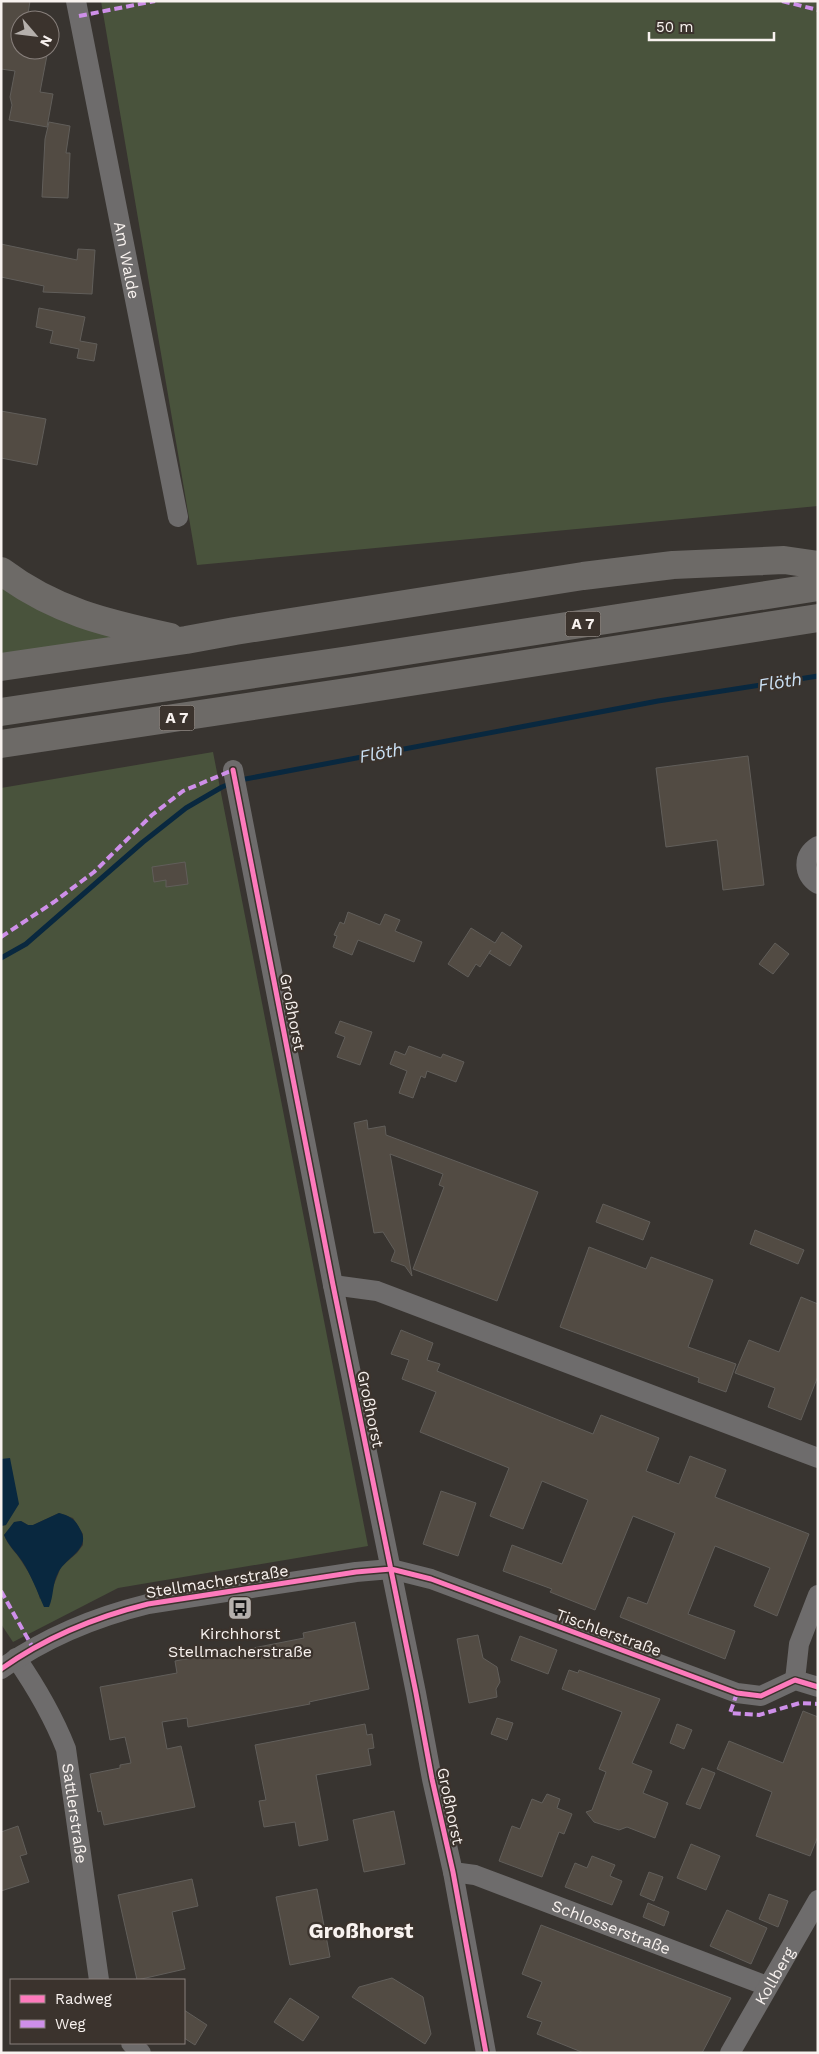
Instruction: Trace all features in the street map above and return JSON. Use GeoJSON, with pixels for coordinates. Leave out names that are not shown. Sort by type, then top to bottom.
{"type":"FeatureCollection","features":[{"type":"Feature","properties":{"kind":"highway"},"geometry":{"type":"LineString","coordinates":[[1,667],[186,640],[583,576],[673,565],[784,560],[818,565]]}},
{"type":"Feature","properties":{"kind":"highway"},"geometry":{"type":"LineString","coordinates":[[1,570],[32,592],[69,610],[103,622],[186,640]]}},
{"type":"Feature","properties":{"kind":"highway","name":"A 7"},"geometry":{"type":"LineString","coordinates":[[1,712],[818,588]]}},
{"type":"Feature","properties":{"kind":"highway","name":"A 7"},"geometry":{"type":"LineString","coordinates":[[1,744],[818,618]]}},
{"type":"Feature","properties":{"kind":"street","name":"Am Walde"},"geometry":{"type":"LineString","coordinates":[[76,1],[178,517]]}},
{"type":"Feature","properties":{"kind":"street","name":"Großhorst"},"geometry":{"type":"LineString","coordinates":[[233,771],[333,1285],[432,1779],[453,1872],[486,2053]]}},
{"type":"Feature","properties":{"kind":"street"},"geometry":{"type":"LineString","coordinates":[[818,846],[813,849],[806,870],[809,878],[818,884]]}},
{"type":"Feature","properties":{"kind":"street"},"geometry":{"type":"LineString","coordinates":[[333,1285],[377,1291],[818,1458]]}},
{"type":"Feature","properties":{"kind":"street","name":"Stellmacherstraße"},"geometry":{"type":"LineString","coordinates":[[9,1664],[58,1634],[120,1611],[148,1604],[356,1572],[391,1569]]}},
{"type":"Feature","properties":{"kind":"street","name":"Tischlerstraße"},"geometry":{"type":"LineString","coordinates":[[391,1569],[431,1579],[737,1693],[761,1696],[795,1680]]}},
{"type":"Feature","properties":{"kind":"street"},"geometry":{"type":"LineString","coordinates":[[818,1595],[799,1644],[795,1680],[818,1687]]}},
{"type":"Feature","properties":{"kind":"street","name":"Sattlerstraße"},"geometry":{"type":"LineString","coordinates":[[9,1664],[44,1701],[66,1749],[99,1979]]}},
{"type":"Feature","properties":{"kind":"street","name":"Schlosserstraße"},"geometry":{"type":"LineString","coordinates":[[453,1872],[475,1875],[767,1986]]}},
{"type":"Feature","properties":{"kind":"street","name":"Kollberg"},"geometry":{"type":"LineString","coordinates":[[730,2053],[818,1900]]}},
{"type":"Feature","properties":{"kind":"street"},"geometry":{"type":"LineString","coordinates":[[132,2044],[141,2053]]}},
{"type":"Feature","properties":{"kind":"green space"},"geometry":{"type":"Polygon","coordinates":[[[101,1],[818,1],[818,506],[197,565],[101,1]]]}},
{"type":"Feature","properties":{"kind":"green space"},"geometry":{"type":"Polygon","coordinates":[[[1,583],[126,637],[1,656],[1,583]]]}},
{"type":"Feature","properties":{"kind":"green space"},"geometry":{"type":"Polygon","coordinates":[[[213,752],[368,1546],[118,1588],[13,1642],[1,1624],[1,1526],[6,1525],[1,1459],[1,788],[213,752]],[[59,1513],[33,1525],[28,1525],[21,1521],[15,1522],[4,1535],[30,1575],[40,1599],[53,1587],[61,1567],[83,1545],[83,1534],[73,1518],[59,1513]]]}},
{"type":"Feature","properties":{"kind":"water"},"geometry":{"type":"Polygon","coordinates":[[[10,1458],[19,1504],[6,1525],[1,1526],[1,1459],[10,1458]]]}},
{"type":"Feature","properties":{"kind":"water"},"geometry":{"type":"Polygon","coordinates":[[[59,1513],[74,1520],[83,1536],[83,1542],[58,1573],[49,1607],[44,1607],[25,1566],[4,1535],[14,1522],[21,1521],[28,1525],[33,1525],[59,1513]]]}},
{"type":"Feature","properties":{"kind":"building"},"geometry":{"type":"Polygon","coordinates":[[[1,1],[30,1],[29,10],[10,10],[10,60],[46,60],[40,92],[53,94],[47,127],[9,120],[12,105],[10,97],[15,71],[1,69],[1,1]]]}},
{"type":"Feature","properties":{"kind":"building"},"geometry":{"type":"Polygon","coordinates":[[[49,122],[70,126],[66,153],[70,153],[68,198],[42,197],[45,139],[49,122]]]}},
{"type":"Feature","properties":{"kind":"building"},"geometry":{"type":"Polygon","coordinates":[[[1,244],[77,260],[78,249],[95,250],[92,294],[43,292],[44,286],[1,277],[1,244]]]}},
{"type":"Feature","properties":{"kind":"building"},"geometry":{"type":"Polygon","coordinates":[[[39,308],[85,317],[80,341],[97,344],[94,361],[77,358],[79,349],[50,343],[53,331],[36,327],[39,308]]]}},
{"type":"Feature","properties":{"kind":"building"},"geometry":{"type":"Polygon","coordinates":[[[1,411],[46,419],[37,465],[1,458],[1,411]]]}},
{"type":"Feature","properties":{"kind":"building"},"geometry":{"type":"Polygon","coordinates":[[[748,756],[764,885],[723,890],[717,840],[666,847],[656,768],[748,756]]]}},
{"type":"Feature","properties":{"kind":"building"},"geometry":{"type":"Polygon","coordinates":[[[185,862],[188,884],[166,887],[166,880],[154,882],[152,867],[185,862]]]}},
{"type":"Feature","properties":{"kind":"building"},"geometry":{"type":"Polygon","coordinates":[[[348,912],[380,925],[385,914],[400,920],[395,931],[422,942],[414,962],[358,940],[352,955],[333,947],[337,936],[334,935],[340,922],[344,924],[348,912]]]}},
{"type":"Feature","properties":{"kind":"building"},"geometry":{"type":"Polygon","coordinates":[[[471,928],[495,943],[502,932],[522,946],[510,966],[489,953],[480,967],[476,964],[468,977],[448,964],[471,928]]]}},
{"type":"Feature","properties":{"kind":"building"},"geometry":{"type":"Polygon","coordinates":[[[775,943],[789,954],[773,974],[759,964],[775,943]]]}},
{"type":"Feature","properties":{"kind":"building"},"geometry":{"type":"Polygon","coordinates":[[[340,1021],[372,1032],[360,1065],[337,1057],[345,1037],[335,1033],[340,1021]]]}},
{"type":"Feature","properties":{"kind":"building"},"geometry":{"type":"Polygon","coordinates":[[[409,1046],[441,1058],[443,1054],[464,1062],[456,1082],[427,1071],[425,1078],[421,1076],[413,1098],[399,1093],[407,1071],[390,1064],[395,1051],[405,1055],[409,1046]]]}},
{"type":"Feature","properties":{"kind":"building"},"geometry":{"type":"Polygon","coordinates":[[[367,1120],[368,1129],[385,1126],[386,1135],[538,1192],[497,1301],[413,1269],[444,1187],[439,1185],[443,1174],[390,1154],[412,1276],[405,1266],[391,1261],[395,1251],[383,1232],[374,1233],[354,1123],[367,1120]]]}},
{"type":"Feature","properties":{"kind":"building"},"geometry":{"type":"Polygon","coordinates":[[[603,1204],[650,1222],[643,1240],[596,1222],[603,1204]]]}},
{"type":"Feature","properties":{"kind":"building"},"geometry":{"type":"Polygon","coordinates":[[[755,1230],[804,1250],[798,1264],[750,1244],[755,1230]]]}},
{"type":"Feature","properties":{"kind":"building"},"geometry":{"type":"Polygon","coordinates":[[[589,1247],[646,1269],[651,1257],[713,1280],[688,1347],[736,1364],[726,1392],[698,1382],[699,1378],[560,1327],[589,1247]]]}},
{"type":"Feature","properties":{"kind":"building"},"geometry":{"type":"Polygon","coordinates":[[[801,1297],[818,1304],[818,1376],[801,1420],[768,1407],[775,1388],[735,1373],[749,1340],[779,1352],[801,1297]]]}},
{"type":"Feature","properties":{"kind":"building"},"geometry":{"type":"Polygon","coordinates":[[[401,1330],[433,1343],[427,1360],[440,1364],[437,1371],[593,1434],[601,1415],[659,1438],[646,1471],[679,1484],[690,1456],[726,1470],[715,1497],[809,1534],[777,1616],[754,1606],[770,1568],[715,1546],[688,1614],[735,1631],[725,1659],[620,1617],[628,1597],[647,1604],[675,1533],[633,1516],[595,1610],[550,1592],[552,1589],[503,1571],[512,1545],[562,1564],[588,1500],[542,1481],[523,1529],[490,1516],[509,1468],[420,1432],[436,1392],[402,1379],[409,1360],[391,1354],[401,1330]]]}},
{"type":"Feature","properties":{"kind":"building"},"geometry":{"type":"Polygon","coordinates":[[[441,1491],[476,1503],[458,1556],[423,1544],[441,1491]]]}},
{"type":"Feature","properties":{"kind":"building"},"geometry":{"type":"Polygon","coordinates":[[[355,1622],[369,1689],[309,1702],[310,1704],[188,1727],[187,1718],[162,1722],[167,1749],[181,1746],[195,1807],[104,1825],[101,1811],[98,1812],[90,1774],[120,1768],[120,1765],[131,1763],[125,1737],[110,1740],[100,1687],[177,1673],[175,1661],[223,1652],[223,1654],[304,1638],[303,1633],[355,1622]]]}},
{"type":"Feature","properties":{"kind":"building"},"geometry":{"type":"Polygon","coordinates":[[[478,1635],[483,1658],[497,1667],[500,1682],[496,1689],[497,1697],[469,1703],[457,1639],[478,1635]]]}},
{"type":"Feature","properties":{"kind":"building"},"geometry":{"type":"Polygon","coordinates":[[[520,1636],[557,1650],[548,1674],[511,1660],[520,1636]]]}},
{"type":"Feature","properties":{"kind":"building"},"geometry":{"type":"Polygon","coordinates":[[[569,1670],[578,1673],[579,1670],[660,1699],[632,1763],[652,1771],[643,1793],[668,1803],[655,1838],[627,1827],[619,1830],[594,1822],[586,1812],[592,1810],[606,1772],[599,1769],[622,1712],[562,1689],[569,1670]]]}},
{"type":"Feature","properties":{"kind":"building"},"geometry":{"type":"Polygon","coordinates":[[[803,1711],[818,1717],[818,1836],[810,1856],[756,1836],[772,1792],[717,1769],[729,1741],[783,1763],[803,1711]]]}},
{"type":"Feature","properties":{"kind":"building"},"geometry":{"type":"Polygon","coordinates":[[[497,1718],[513,1723],[507,1740],[491,1734],[497,1718]]]}},
{"type":"Feature","properties":{"kind":"building"},"geometry":{"type":"Polygon","coordinates":[[[365,1724],[367,1735],[372,1734],[374,1748],[368,1749],[371,1765],[316,1775],[328,1840],[299,1846],[295,1822],[264,1827],[259,1801],[266,1800],[255,1745],[365,1724]]]}},
{"type":"Feature","properties":{"kind":"building"},"geometry":{"type":"Polygon","coordinates":[[[677,1724],[692,1730],[684,1749],[670,1743],[677,1724]]]}},
{"type":"Feature","properties":{"kind":"building"},"geometry":{"type":"Polygon","coordinates":[[[702,1768],[715,1773],[700,1809],[686,1804],[702,1768]]]}},
{"type":"Feature","properties":{"kind":"building"},"geometry":{"type":"Polygon","coordinates":[[[547,1794],[560,1799],[557,1808],[572,1814],[564,1834],[559,1832],[542,1877],[499,1861],[512,1826],[520,1829],[532,1799],[542,1803],[547,1794]]]}},
{"type":"Feature","properties":{"kind":"building"},"geometry":{"type":"Polygon","coordinates":[[[394,1811],[405,1864],[364,1872],[353,1820],[394,1811]]]}},
{"type":"Feature","properties":{"kind":"building"},"geometry":{"type":"Polygon","coordinates":[[[18,1826],[27,1854],[20,1856],[29,1882],[1,1891],[1,1832],[18,1826]]]}},
{"type":"Feature","properties":{"kind":"building"},"geometry":{"type":"Polygon","coordinates":[[[691,1844],[720,1856],[706,1890],[677,1878],[691,1844]]]}},
{"type":"Feature","properties":{"kind":"building"},"geometry":{"type":"Polygon","coordinates":[[[592,1856],[615,1865],[610,1876],[622,1881],[612,1905],[565,1887],[575,1863],[587,1868],[592,1856]]]}},
{"type":"Feature","properties":{"kind":"building"},"geometry":{"type":"Polygon","coordinates":[[[649,1872],[663,1877],[654,1901],[640,1895],[649,1872]]]}},
{"type":"Feature","properties":{"kind":"building"},"geometry":{"type":"Polygon","coordinates":[[[192,1879],[198,1906],[172,1912],[185,1969],[137,1979],[118,1895],[192,1879]]]}},
{"type":"Feature","properties":{"kind":"building"},"geometry":{"type":"Polygon","coordinates":[[[317,1889],[330,1957],[290,1965],[276,1897],[317,1889]]]}},
{"type":"Feature","properties":{"kind":"building"},"geometry":{"type":"Polygon","coordinates":[[[769,1894],[788,1901],[778,1927],[759,1919],[769,1894]]]}},
{"type":"Feature","properties":{"kind":"building"},"geometry":{"type":"Polygon","coordinates":[[[648,1903],[669,1912],[664,1926],[643,1917],[648,1903]]]}},
{"type":"Feature","properties":{"kind":"building"},"geometry":{"type":"Polygon","coordinates":[[[727,1910],[767,1928],[751,1964],[710,1946],[727,1910]]]}},
{"type":"Feature","properties":{"kind":"building"},"geometry":{"type":"Polygon","coordinates":[[[541,1925],[731,1998],[702,2053],[584,2053],[537,2034],[542,2022],[527,2017],[542,1982],[522,1974],[541,1925]]]}},
{"type":"Feature","properties":{"kind":"building"},"geometry":{"type":"Polygon","coordinates":[[[392,1978],[423,1997],[431,2034],[425,2044],[352,1997],[359,1987],[392,1978]]]}},
{"type":"Feature","properties":{"kind":"building"},"geometry":{"type":"Polygon","coordinates":[[[290,1998],[319,2017],[303,2041],[274,2022],[290,1998]]]}},
{"type":"Feature","properties":{"kind":"building"},"geometry":{"type":"Polygon","coordinates":[[[185,2011],[207,2025],[195,2045],[185,2039],[185,2011]]]}},
{"type":"Feature","properties":{"kind":"waterway","name":"Flöth"},"geometry":{"type":"LineString","coordinates":[[240,780],[658,701],[818,676]]}},
{"type":"Feature","properties":{"kind":"waterway","name":"Flöth"},"geometry":{"type":"LineString","coordinates":[[1,958],[26,944],[143,842],[186,808],[232,783]]}},
{"type":"Feature","properties":{"kind":"marked path"},"geometry":{"type":"LineString","coordinates":[[79,16],[155,1]]}},
{"type":"Feature","properties":{"kind":"marked path"},"geometry":{"type":"LineString","coordinates":[[782,1],[818,10]]}},
{"type":"Feature","properties":{"kind":"marked path"},"geometry":{"type":"LineString","coordinates":[[1,937],[54,902],[94,872],[152,815],[183,791],[233,770]]}},
{"type":"Feature","properties":{"kind":"marked path"},"geometry":{"type":"LineString","coordinates":[[1,1591],[33,1648]]}},
{"type":"Feature","properties":{"kind":"marked path"},"geometry":{"type":"LineString","coordinates":[[737,1693],[730,1713],[759,1715],[800,1703],[818,1704]]}},
{"type":"Feature","properties":{"kind":"cycle path"},"geometry":{"type":"LineString","coordinates":[[233,770],[333,1285],[432,1779],[453,1872],[486,2053]]}},
{"type":"Feature","properties":{"kind":"cycle path"},"geometry":{"type":"LineString","coordinates":[[1,1669],[36,1647],[72,1629],[128,1609],[148,1604],[356,1572],[391,1569],[431,1579],[737,1693],[761,1696],[795,1680],[818,1687]]}},
{"type":"Feature","properties":{"kind":"place","name":"Kirchhorst Stellmacherstraße"},"geometry":{"type":"Point","coordinates":[240,1608]}},
{"type":"Feature","properties":{"kind":"district","name":"Großhorst"},"geometry":{"type":"Point","coordinates":[361,1931]}}]}
